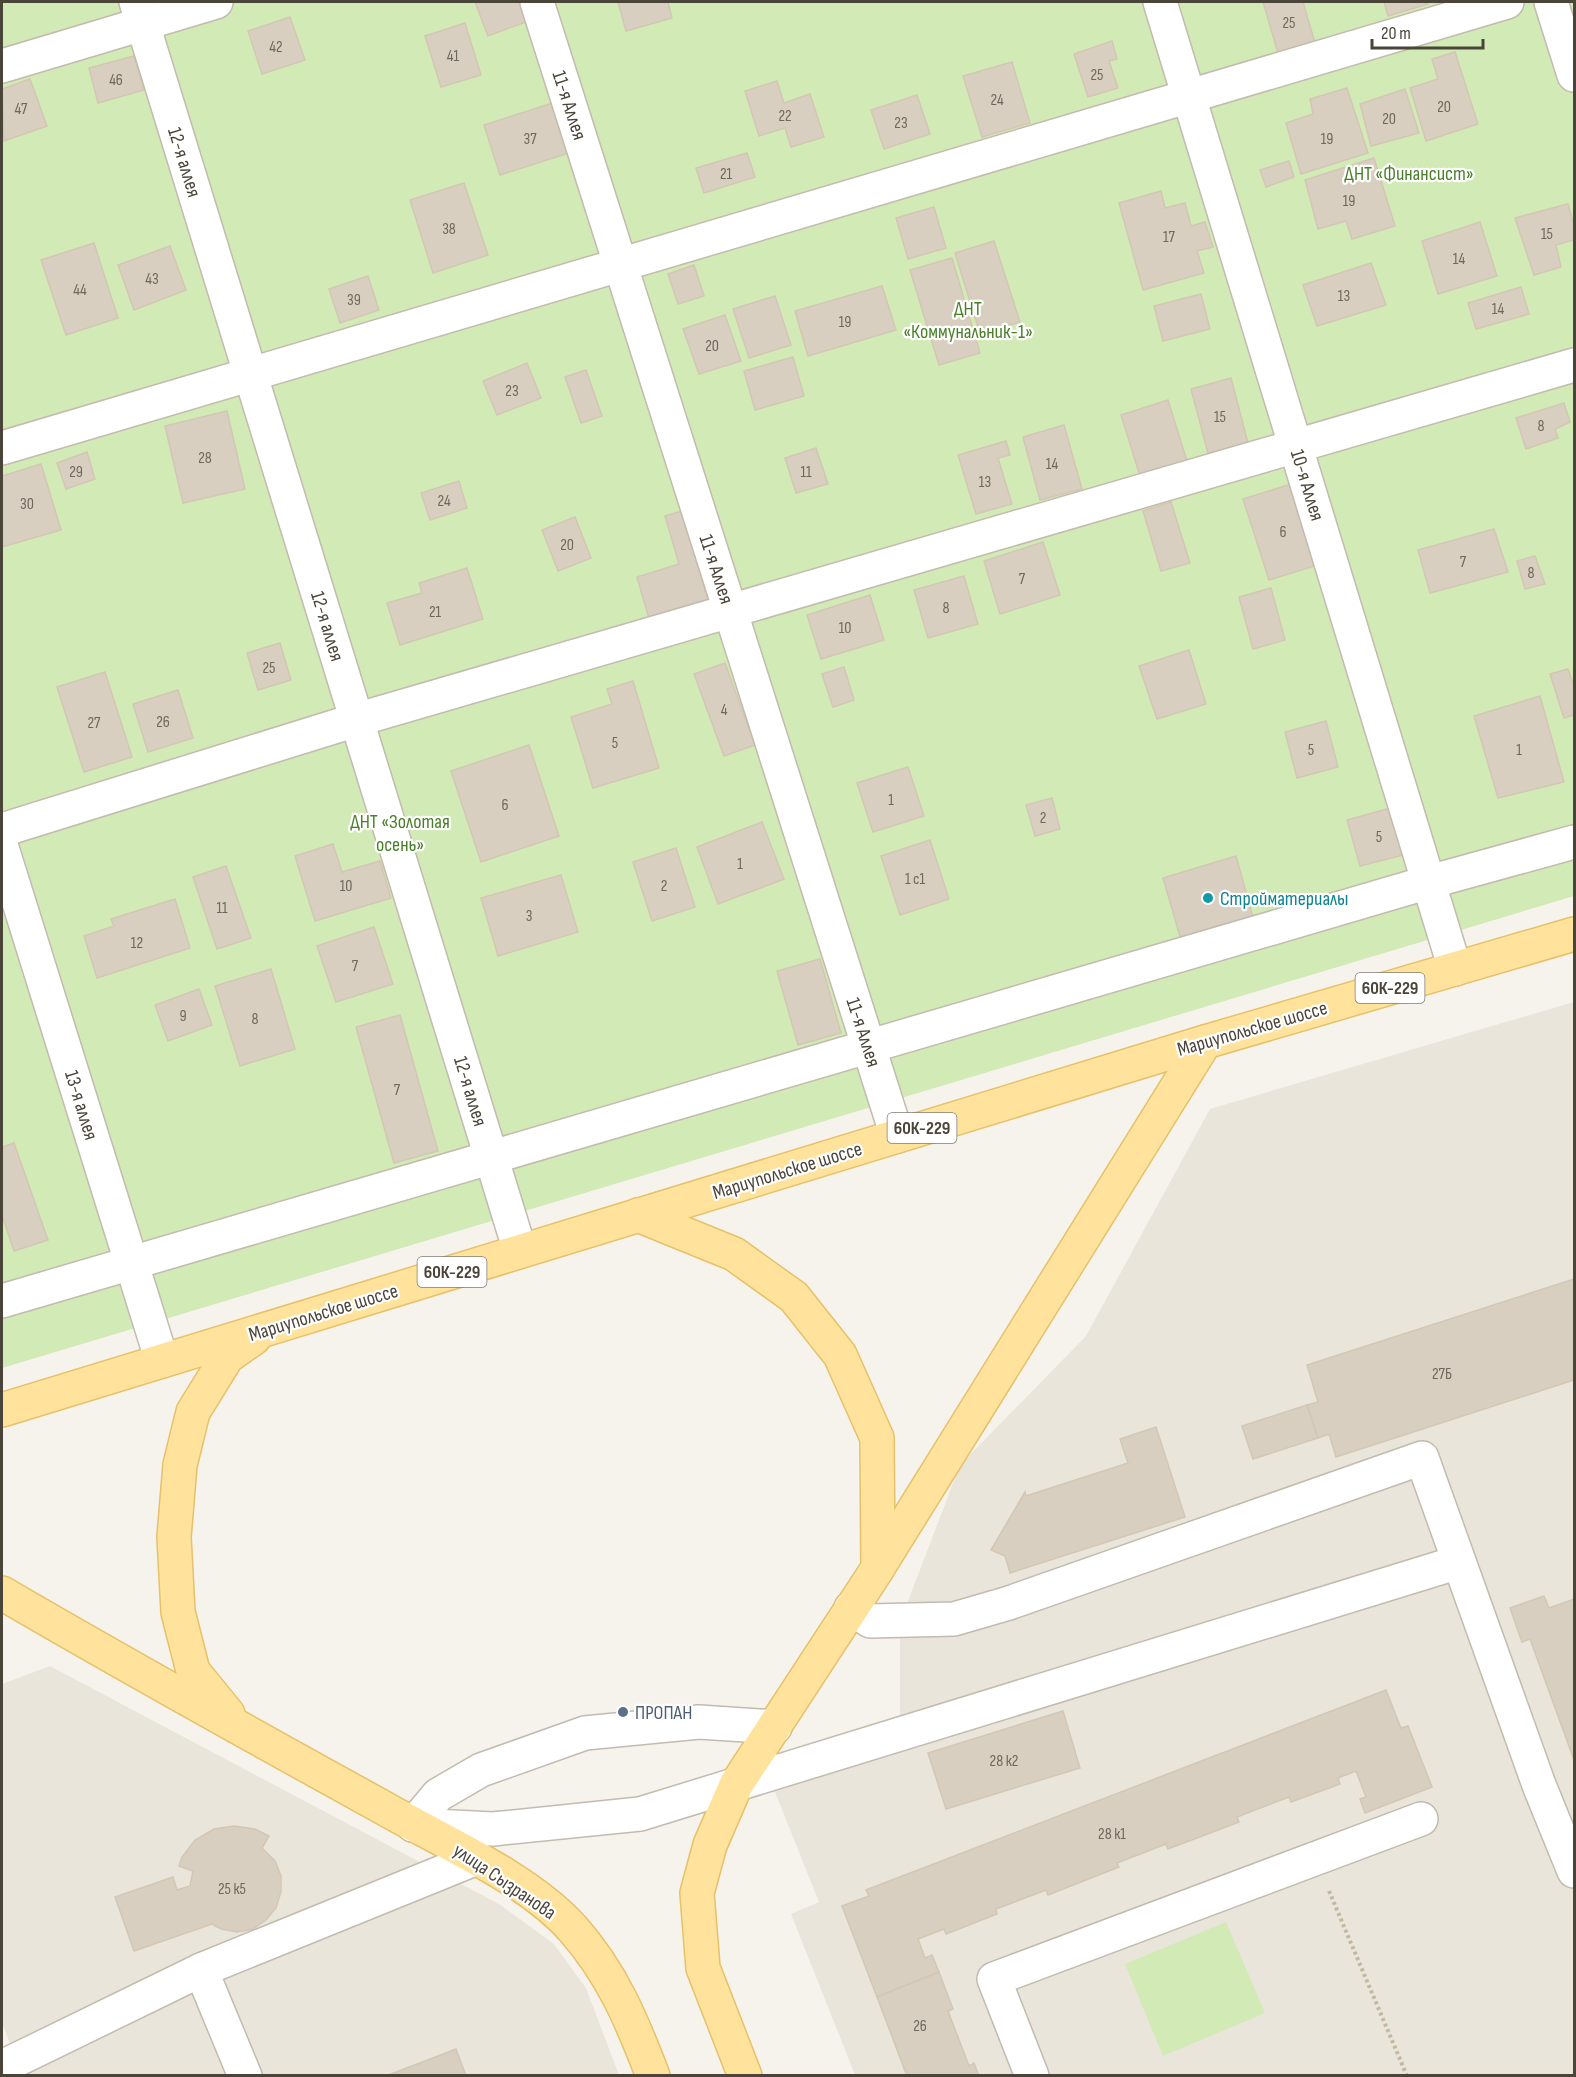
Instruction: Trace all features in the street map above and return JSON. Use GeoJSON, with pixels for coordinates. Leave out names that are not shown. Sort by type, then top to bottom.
{"type":"FeatureCollection","features":[{"type":"Feature","properties":{"kind":"main road","name":"Мариупольское шоссе"},"geometry":{"type":"LineString","coordinates":[[2,1410],[1205,1042],[1575,934]]}},
{"type":"Feature","properties":{"kind":"main road"},"geometry":{"type":"LineString","coordinates":[[745,2076],[703,1968],[697,1893],[710,1845],[736,1785],[878,1568],[1205,1042]]}},
{"type":"Feature","properties":{"kind":"main road"},"geometry":{"type":"LineString","coordinates":[[638,1215],[734,1254],[794,1297],[840,1355],[877,1438],[878,1568]]}},
{"type":"Feature","properties":{"kind":"main road"},"geometry":{"type":"LineString","coordinates":[[240,1728],[193,1671],[178,1612],[174,1537],[180,1465],[193,1412],[227,1357],[265,1329]]}},
{"type":"Feature","properties":{"kind":"main road","name":"улица Сызранова"},"geometry":{"type":"LineString","coordinates":[[2,1593],[413,1825],[477,1858],[535,1896],[572,1927],[605,1967],[637,2035],[653,2076]]}},
{"type":"Feature","properties":{"kind":"street"},"geometry":{"type":"LineString","coordinates":[[2,66],[139,12],[216,2]]}},
{"type":"Feature","properties":{"kind":"street","name":"11-я Аллея"},"geometry":{"type":"LineString","coordinates":[[537,2],[897,1136]]}},
{"type":"Feature","properties":{"kind":"street","name":"10-я Аллея"},"geometry":{"type":"LineString","coordinates":[[1160,2],[1455,969]]}},
{"type":"Feature","properties":{"kind":"street"},"geometry":{"type":"LineString","coordinates":[[2,448],[1507,2]]}},
{"type":"Feature","properties":{"kind":"street"},"geometry":{"type":"LineString","coordinates":[[1551,2],[1575,75]]}},
{"type":"Feature","properties":{"kind":"street","name":"12-я аллея"},"geometry":{"type":"LineString","coordinates":[[139,12],[520,1251]]}},
{"type":"Feature","properties":{"kind":"street"},"geometry":{"type":"LineString","coordinates":[[2,830],[356,720],[1575,365]]}},
{"type":"Feature","properties":{"kind":"street"},"geometry":{"type":"LineString","coordinates":[[2,1302],[1429,882],[1575,843]]}},
{"type":"Feature","properties":{"kind":"street","name":"13-я аллея"},"geometry":{"type":"LineString","coordinates":[[2,848],[162,1361]]}},
{"type":"Feature","properties":{"kind":"street"},"geometry":{"type":"LineString","coordinates":[[851,1608],[870,1621],[954,1619],[1009,1603],[1422,1458],[1539,1785],[1575,1871]]}},
{"type":"Feature","properties":{"kind":"street"},"geometry":{"type":"LineString","coordinates":[[413,1825],[493,1829],[640,1814],[1459,1562]]}},
{"type":"Feature","properties":{"kind":"street"},"geometry":{"type":"LineString","coordinates":[[413,1825],[438,1795],[481,1770],[585,1733],[699,1722],[776,1727]]}},
{"type":"Feature","properties":{"kind":"street"},"geometry":{"type":"LineString","coordinates":[[1032,2076],[994,1979],[1421,1819]]}},
{"type":"Feature","properties":{"kind":"street"},"geometry":{"type":"LineString","coordinates":[[2,2067],[201,1970],[477,1858]]}},
{"type":"Feature","properties":{"kind":"street"},"geometry":{"type":"LineString","coordinates":[[201,1970],[245,2076]]}},
{"type":"Feature","properties":{"kind":"path"},"geometry":{"type":"LineString","coordinates":[[1316,1859],[1407,2076]]}},
{"type":"Feature","properties":{"kind":"shaded area"},"geometry":{"type":"Polygon","coordinates":[[[1574,1002],[1574,2075],[855,2075],[791,1914],[819,1902],[769,1777],[900,1727],[900,1622],[960,1465],[1086,1336],[1210,1109],[1574,1002]]]}},
{"type":"Feature","properties":{"kind":"shaded area"},"geometry":{"type":"Polygon","coordinates":[[[50,1666],[499,1904],[554,1944],[586,1988],[619,2075],[21,2075],[2,2022],[2,1684],[50,1666]]]}},
{"type":"Feature","properties":{"kind":"green space"},"geometry":{"type":"Polygon","coordinates":[[[2,2],[1574,2],[1574,896],[2,1368],[2,2]]]}},
{"type":"Feature","properties":{"kind":"green space"},"geometry":{"type":"Polygon","coordinates":[[[1226,1922],[1265,2013],[1163,2056],[1125,1964],[1226,1922]]]}},
{"type":"Feature","properties":{"kind":"building"},"geometry":{"type":"Polygon","coordinates":[[[475,2],[524,2],[531,20],[488,36],[475,2]]]}},
{"type":"Feature","properties":{"kind":"building"},"geometry":{"type":"Polygon","coordinates":[[[618,2],[668,2],[672,18],[626,31],[618,2]]]}},
{"type":"Feature","properties":{"kind":"building"},"geometry":{"type":"Polygon","coordinates":[[[1263,2],[1303,2],[1315,43],[1278,53],[1263,2]]]}},
{"type":"Feature","properties":{"kind":"building"},"geometry":{"type":"Polygon","coordinates":[[[1384,2],[1427,2],[1428,4],[1388,16],[1384,2]]]}},
{"type":"Feature","properties":{"kind":"building"},"geometry":{"type":"Polygon","coordinates":[[[290,17],[305,60],[262,74],[248,31],[290,17]]]}},
{"type":"Feature","properties":{"kind":"building"},"geometry":{"type":"Polygon","coordinates":[[[465,23],[481,75],[441,87],[425,36],[465,23]]]}},
{"type":"Feature","properties":{"kind":"building"},"geometry":{"type":"Polygon","coordinates":[[[1112,41],[1117,59],[1109,61],[1118,88],[1088,97],[1074,54],[1112,41]]]}},
{"type":"Feature","properties":{"kind":"building"},"geometry":{"type":"Polygon","coordinates":[[[1455,52],[1478,124],[1426,141],[1410,88],[1438,79],[1432,59],[1455,52]]]}},
{"type":"Feature","properties":{"kind":"building"},"geometry":{"type":"Polygon","coordinates":[[[134,56],[144,90],[98,103],[89,68],[134,56]]]}},
{"type":"Feature","properties":{"kind":"building"},"geometry":{"type":"Polygon","coordinates":[[[1012,62],[1030,123],[982,137],[963,76],[1012,62]]]}},
{"type":"Feature","properties":{"kind":"building"},"geometry":{"type":"Polygon","coordinates":[[[30,79],[47,126],[4,141],[2,89],[30,79]]]}},
{"type":"Feature","properties":{"kind":"building"},"geometry":{"type":"Polygon","coordinates":[[[777,81],[784,103],[810,94],[824,137],[791,147],[785,128],[759,136],[745,91],[777,81]]]}},
{"type":"Feature","properties":{"kind":"building"},"geometry":{"type":"Polygon","coordinates":[[[1347,88],[1368,153],[1301,174],[1286,123],[1313,114],[1310,99],[1347,88]]]}},
{"type":"Feature","properties":{"kind":"building"},"geometry":{"type":"Polygon","coordinates":[[[1405,89],[1419,133],[1371,146],[1360,104],[1405,89]]]}},
{"type":"Feature","properties":{"kind":"building"},"geometry":{"type":"Polygon","coordinates":[[[917,95],[930,134],[884,149],[871,110],[917,95]]]}},
{"type":"Feature","properties":{"kind":"building"},"geometry":{"type":"Polygon","coordinates":[[[559,101],[575,151],[500,175],[484,125],[559,101]]]}},
{"type":"Feature","properties":{"kind":"building"},"geometry":{"type":"Polygon","coordinates":[[[747,153],[755,177],[704,193],[696,168],[747,153]]]}},
{"type":"Feature","properties":{"kind":"building"},"geometry":{"type":"Polygon","coordinates":[[[1374,158],[1395,226],[1352,239],[1346,221],[1318,229],[1305,180],[1374,158]]]}},
{"type":"Feature","properties":{"kind":"building"},"geometry":{"type":"Polygon","coordinates":[[[1289,161],[1294,177],[1266,187],[1260,170],[1289,161]]]}},
{"type":"Feature","properties":{"kind":"building"},"geometry":{"type":"Polygon","coordinates":[[[464,183],[488,255],[433,273],[410,200],[464,183]]]}},
{"type":"Feature","properties":{"kind":"building"},"geometry":{"type":"Polygon","coordinates":[[[1161,191],[1165,208],[1185,203],[1191,226],[1205,222],[1213,247],[1197,251],[1204,273],[1143,290],[1119,203],[1161,191]]]}},
{"type":"Feature","properties":{"kind":"building"},"geometry":{"type":"Polygon","coordinates":[[[1568,204],[1574,225],[1574,240],[1556,245],[1561,267],[1534,275],[1515,218],[1568,204]]]}},
{"type":"Feature","properties":{"kind":"building"},"geometry":{"type":"Polygon","coordinates":[[[934,207],[946,248],[908,259],[896,218],[934,207]]]}},
{"type":"Feature","properties":{"kind":"building"},"geometry":{"type":"Polygon","coordinates":[[[1480,222],[1497,276],[1438,294],[1422,241],[1480,222]]]}},
{"type":"Feature","properties":{"kind":"building"},"geometry":{"type":"Polygon","coordinates":[[[994,241],[1020,322],[980,334],[955,253],[994,241]]]}},
{"type":"Feature","properties":{"kind":"building"},"geometry":{"type":"Polygon","coordinates":[[[94,243],[118,318],[66,335],[41,260],[94,243]]]}},
{"type":"Feature","properties":{"kind":"building"},"geometry":{"type":"Polygon","coordinates":[[[170,246],[186,290],[134,310],[118,265],[170,246]]]}},
{"type":"Feature","properties":{"kind":"building"},"geometry":{"type":"Polygon","coordinates":[[[952,258],[980,353],[939,365],[910,270],[952,258]]]}},
{"type":"Feature","properties":{"kind":"building"},"geometry":{"type":"Polygon","coordinates":[[[1371,263],[1386,305],[1317,326],[1303,285],[1371,263]]]}},
{"type":"Feature","properties":{"kind":"building"},"geometry":{"type":"Polygon","coordinates":[[[694,265],[704,296],[678,304],[668,274],[694,265]]]}},
{"type":"Feature","properties":{"kind":"building"},"geometry":{"type":"Polygon","coordinates":[[[368,276],[379,310],[340,323],[329,289],[368,276]]]}},
{"type":"Feature","properties":{"kind":"building"},"geometry":{"type":"Polygon","coordinates":[[[882,286],[896,330],[808,356],[795,311],[882,286]]]}},
{"type":"Feature","properties":{"kind":"building"},"geometry":{"type":"Polygon","coordinates":[[[1521,287],[1529,314],[1476,329],[1468,303],[1521,287]]]}},
{"type":"Feature","properties":{"kind":"building"},"geometry":{"type":"Polygon","coordinates":[[[1201,294],[1210,329],[1163,341],[1154,306],[1201,294]]]}},
{"type":"Feature","properties":{"kind":"building"},"geometry":{"type":"Polygon","coordinates":[[[775,296],[791,345],[749,358],[733,309],[775,296]]]}},
{"type":"Feature","properties":{"kind":"building"},"geometry":{"type":"Polygon","coordinates":[[[725,315],[741,361],[699,374],[683,329],[725,315]]]}},
{"type":"Feature","properties":{"kind":"building"},"geometry":{"type":"Polygon","coordinates":[[[793,357],[804,396],[755,410],[744,371],[793,357]]]}},
{"type":"Feature","properties":{"kind":"building"},"geometry":{"type":"Polygon","coordinates":[[[527,363],[541,398],[497,415],[483,381],[527,363]]]}},
{"type":"Feature","properties":{"kind":"building"},"geometry":{"type":"Polygon","coordinates":[[[586,370],[602,416],[581,423],[565,377],[586,370]]]}},
{"type":"Feature","properties":{"kind":"building"},"geometry":{"type":"Polygon","coordinates":[[[1231,378],[1248,443],[1208,453],[1191,389],[1231,378]]]}},
{"type":"Feature","properties":{"kind":"building"},"geometry":{"type":"Polygon","coordinates":[[[1168,400],[1187,461],[1140,476],[1121,415],[1168,400]]]}},
{"type":"Feature","properties":{"kind":"building"},"geometry":{"type":"Polygon","coordinates":[[[1564,403],[1570,422],[1555,429],[1558,438],[1526,449],[1516,418],[1564,403]]]}},
{"type":"Feature","properties":{"kind":"building"},"geometry":{"type":"Polygon","coordinates":[[[227,411],[245,489],[183,503],[165,426],[227,411]]]}},
{"type":"Feature","properties":{"kind":"building"},"geometry":{"type":"Polygon","coordinates":[[[1064,425],[1082,489],[1040,500],[1023,437],[1064,425]]]}},
{"type":"Feature","properties":{"kind":"building"},"geometry":{"type":"Polygon","coordinates":[[[1006,441],[1010,455],[998,458],[1012,504],[976,514],[958,455],[1006,441]]]}},
{"type":"Feature","properties":{"kind":"building"},"geometry":{"type":"Polygon","coordinates":[[[816,448],[828,484],[796,493],[785,458],[816,448]]]}},
{"type":"Feature","properties":{"kind":"building"},"geometry":{"type":"Polygon","coordinates":[[[87,452],[95,479],[66,489],[57,463],[87,452]]]}},
{"type":"Feature","properties":{"kind":"building"},"geometry":{"type":"Polygon","coordinates":[[[41,464],[61,530],[2,547],[2,476],[41,464]]]}},
{"type":"Feature","properties":{"kind":"building"},"geometry":{"type":"Polygon","coordinates":[[[459,481],[467,508],[430,520],[421,493],[459,481]]]}},
{"type":"Feature","properties":{"kind":"building"},"geometry":{"type":"Polygon","coordinates":[[[1298,482],[1324,563],[1269,580],[1243,499],[1298,482]]]}},
{"type":"Feature","properties":{"kind":"building"},"geometry":{"type":"Polygon","coordinates":[[[1171,502],[1190,563],[1161,571],[1143,511],[1171,502]]]}},
{"type":"Feature","properties":{"kind":"building"},"geometry":{"type":"Polygon","coordinates":[[[682,511],[709,604],[650,622],[637,577],[679,564],[665,516],[682,511]]]}},
{"type":"Feature","properties":{"kind":"building"},"geometry":{"type":"Polygon","coordinates":[[[575,517],[591,558],[558,571],[542,530],[575,517]]]}},
{"type":"Feature","properties":{"kind":"building"},"geometry":{"type":"Polygon","coordinates":[[[1494,529],[1508,572],[1430,593],[1418,550],[1494,529]]]}},
{"type":"Feature","properties":{"kind":"building"},"geometry":{"type":"Polygon","coordinates":[[[1043,542],[1060,595],[1000,614],[984,561],[1043,542]]]}},
{"type":"Feature","properties":{"kind":"building"},"geometry":{"type":"Polygon","coordinates":[[[1535,556],[1545,584],[1525,589],[1517,561],[1535,556]]]}},
{"type":"Feature","properties":{"kind":"building"},"geometry":{"type":"Polygon","coordinates":[[[467,568],[483,619],[400,645],[387,603],[422,593],[419,583],[467,568]]]}},
{"type":"Feature","properties":{"kind":"building"},"geometry":{"type":"Polygon","coordinates":[[[964,576],[978,624],[928,638],[914,590],[964,576]]]}},
{"type":"Feature","properties":{"kind":"building"},"geometry":{"type":"Polygon","coordinates":[[[1271,588],[1285,640],[1253,649],[1239,597],[1271,588]]]}},
{"type":"Feature","properties":{"kind":"building"},"geometry":{"type":"Polygon","coordinates":[[[870,595],[884,640],[821,659],[807,615],[870,595]]]}},
{"type":"Feature","properties":{"kind":"building"},"geometry":{"type":"Polygon","coordinates":[[[280,643],[291,680],[258,690],[247,653],[280,643]]]}},
{"type":"Feature","properties":{"kind":"building"},"geometry":{"type":"Polygon","coordinates":[[[1189,650],[1206,704],[1157,719],[1139,666],[1189,650]]]}},
{"type":"Feature","properties":{"kind":"building"},"geometry":{"type":"Polygon","coordinates":[[[725,663],[755,745],[724,756],[694,674],[725,663]]]}},
{"type":"Feature","properties":{"kind":"building"},"geometry":{"type":"Polygon","coordinates":[[[844,667],[854,700],[833,707],[822,674],[844,667]]]}},
{"type":"Feature","properties":{"kind":"building"},"geometry":{"type":"Polygon","coordinates":[[[1568,669],[1574,686],[1574,715],[1564,718],[1550,674],[1568,669]]]}},
{"type":"Feature","properties":{"kind":"building"},"geometry":{"type":"Polygon","coordinates":[[[105,672],[132,757],[84,772],[57,687],[105,672]]]}},
{"type":"Feature","properties":{"kind":"building"},"geometry":{"type":"Polygon","coordinates":[[[633,681],[659,768],[593,788],[571,717],[612,704],[607,689],[633,681]]]}},
{"type":"Feature","properties":{"kind":"building"},"geometry":{"type":"Polygon","coordinates":[[[178,690],[193,738],[148,752],[133,704],[178,690]]]}},
{"type":"Feature","properties":{"kind":"building"},"geometry":{"type":"Polygon","coordinates":[[[1540,696],[1564,782],[1498,798],[1474,716],[1540,696]]]}},
{"type":"Feature","properties":{"kind":"building"},"geometry":{"type":"Polygon","coordinates":[[[1326,721],[1338,767],[1297,778],[1285,732],[1326,721]]]}},
{"type":"Feature","properties":{"kind":"building"},"geometry":{"type":"Polygon","coordinates":[[[529,745],[559,836],[481,862],[451,771],[529,745]]]}},
{"type":"Feature","properties":{"kind":"building"},"geometry":{"type":"Polygon","coordinates":[[[908,767],[924,816],[873,832],[857,783],[908,767]]]}},
{"type":"Feature","properties":{"kind":"building"},"geometry":{"type":"Polygon","coordinates":[[[1052,798],[1060,829],[1035,836],[1026,805],[1052,798]]]}},
{"type":"Feature","properties":{"kind":"building"},"geometry":{"type":"Polygon","coordinates":[[[1398,806],[1411,853],[1360,866],[1347,820],[1398,806]]]}},
{"type":"Feature","properties":{"kind":"building"},"geometry":{"type":"Polygon","coordinates":[[[762,822],[784,879],[718,904],[697,847],[762,822]]]}},
{"type":"Feature","properties":{"kind":"building"},"geometry":{"type":"Polygon","coordinates":[[[930,840],[949,899],[900,915],[881,856],[930,840]]]}},
{"type":"Feature","properties":{"kind":"building"},"geometry":{"type":"Polygon","coordinates":[[[333,844],[342,872],[380,861],[391,898],[315,921],[295,856],[333,844]]]}},
{"type":"Feature","properties":{"kind":"building"},"geometry":{"type":"Polygon","coordinates":[[[676,848],[695,907],[652,921],[633,862],[676,848]]]}},
{"type":"Feature","properties":{"kind":"building","name":"Стройматериалы"},"geometry":{"type":"Polygon","coordinates":[[[1236,856],[1253,917],[1181,940],[1163,878],[1236,856]]]}},
{"type":"Feature","properties":{"kind":"building"},"geometry":{"type":"Polygon","coordinates":[[[226,866],[251,938],[217,949],[193,877],[226,866]]]}},
{"type":"Feature","properties":{"kind":"building"},"geometry":{"type":"Polygon","coordinates":[[[561,875],[578,932],[498,956],[481,898],[561,875]]]}},
{"type":"Feature","properties":{"kind":"building"},"geometry":{"type":"Polygon","coordinates":[[[175,899],[190,948],[97,978],[84,936],[114,926],[111,919],[175,899]]]}},
{"type":"Feature","properties":{"kind":"building"},"geometry":{"type":"Polygon","coordinates":[[[374,927],[393,984],[336,1002],[317,946],[374,927]]]}},
{"type":"Feature","properties":{"kind":"building"},"geometry":{"type":"Polygon","coordinates":[[[820,959],[841,1033],[798,1045],[777,971],[820,959]]]}},
{"type":"Feature","properties":{"kind":"building"},"geometry":{"type":"Polygon","coordinates":[[[271,969],[295,1049],[240,1066],[215,986],[271,969]]]}},
{"type":"Feature","properties":{"kind":"building"},"geometry":{"type":"Polygon","coordinates":[[[199,989],[212,1025],[168,1041],[155,1005],[199,989]]]}},
{"type":"Feature","properties":{"kind":"building"},"geometry":{"type":"Polygon","coordinates":[[[400,1015],[438,1151],[394,1163],[356,1027],[400,1015]]]}},
{"type":"Feature","properties":{"kind":"building"},"geometry":{"type":"Polygon","coordinates":[[[14,1143],[48,1240],[14,1251],[2,1215],[2,1147],[14,1143]]]}},
{"type":"Feature","properties":{"kind":"building"},"geometry":{"type":"Polygon","coordinates":[[[1574,1279],[1574,1380],[1336,1457],[1329,1434],[1318,1438],[1307,1405],[1318,1402],[1307,1365],[1574,1279]]]}},
{"type":"Feature","properties":{"kind":"building"},"geometry":{"type":"Polygon","coordinates":[[[1307,1405],[1318,1438],[1253,1459],[1242,1426],[1307,1405]]]}},
{"type":"Feature","properties":{"kind":"building"},"geometry":{"type":"Polygon","coordinates":[[[1156,1427],[1185,1517],[1010,1573],[1005,1556],[991,1550],[1025,1492],[1026,1496],[1128,1463],[1120,1439],[1156,1427]]]}},
{"type":"Feature","properties":{"kind":"building"},"geometry":{"type":"Polygon","coordinates":[[[1544,1596],[1549,1608],[1574,1599],[1574,1760],[1530,1639],[1522,1642],[1510,1608],[1544,1596]]]}},
{"type":"Feature","properties":{"kind":"building"},"geometry":{"type":"Polygon","coordinates":[[[1386,1690],[1401,1728],[1408,1726],[1432,1787],[1365,1813],[1360,1799],[1366,1797],[1356,1771],[1338,1778],[1340,1784],[1291,1802],[1289,1797],[1237,1817],[1239,1822],[1168,1849],[1166,1844],[1117,1863],[1119,1867],[1048,1895],[1046,1890],[996,1909],[997,1914],[946,1934],[944,1929],[918,1939],[925,1958],[932,1955],[939,1972],[877,1997],[842,1906],[869,1896],[866,1890],[1386,1690]]]}},
{"type":"Feature","properties":{"kind":"building"},"geometry":{"type":"Polygon","coordinates":[[[1063,1711],[1080,1768],[946,1809],[928,1753],[1063,1711]]]}},
{"type":"Feature","properties":{"kind":"building"},"geometry":{"type":"Polygon","coordinates":[[[234,1826],[255,1829],[269,1836],[262,1848],[275,1861],[281,1876],[281,1892],[276,1908],[266,1920],[253,1929],[237,1932],[221,1929],[212,1924],[134,1951],[115,1897],[173,1877],[177,1890],[190,1886],[193,1871],[179,1866],[182,1857],[195,1840],[214,1829],[234,1826]]]}},
{"type":"Feature","properties":{"kind":"building"},"geometry":{"type":"Polygon","coordinates":[[[939,1972],[953,2009],[948,2011],[969,2066],[974,2063],[979,2076],[907,2076],[877,1997],[939,1972]]]}},
{"type":"Feature","properties":{"kind":"building"},"geometry":{"type":"Polygon","coordinates":[[[456,2049],[466,2076],[386,2076],[456,2049]]]}},
{"type":"Feature","properties":{"kind":"place","name":"Стройматериалы"},"geometry":{"type":"Point","coordinates":[1208,898]}},
{"type":"Feature","properties":{"kind":"place","name":"ПРОПАН"},"geometry":{"type":"Point","coordinates":[623,1712]}},
{"type":"Feature","properties":{"kind":"park label","name":"ДНТ «Финансист»"},"geometry":{"type":"Point","coordinates":[1409,173]}},
{"type":"Feature","properties":{"kind":"park label","name":"ДНТ «Коммунальник-1»"},"geometry":{"type":"Point","coordinates":[968,320]}},
{"type":"Feature","properties":{"kind":"park label","name":"ДНТ «Золотая осень»"},"geometry":{"type":"Point","coordinates":[400,832]}}]}
